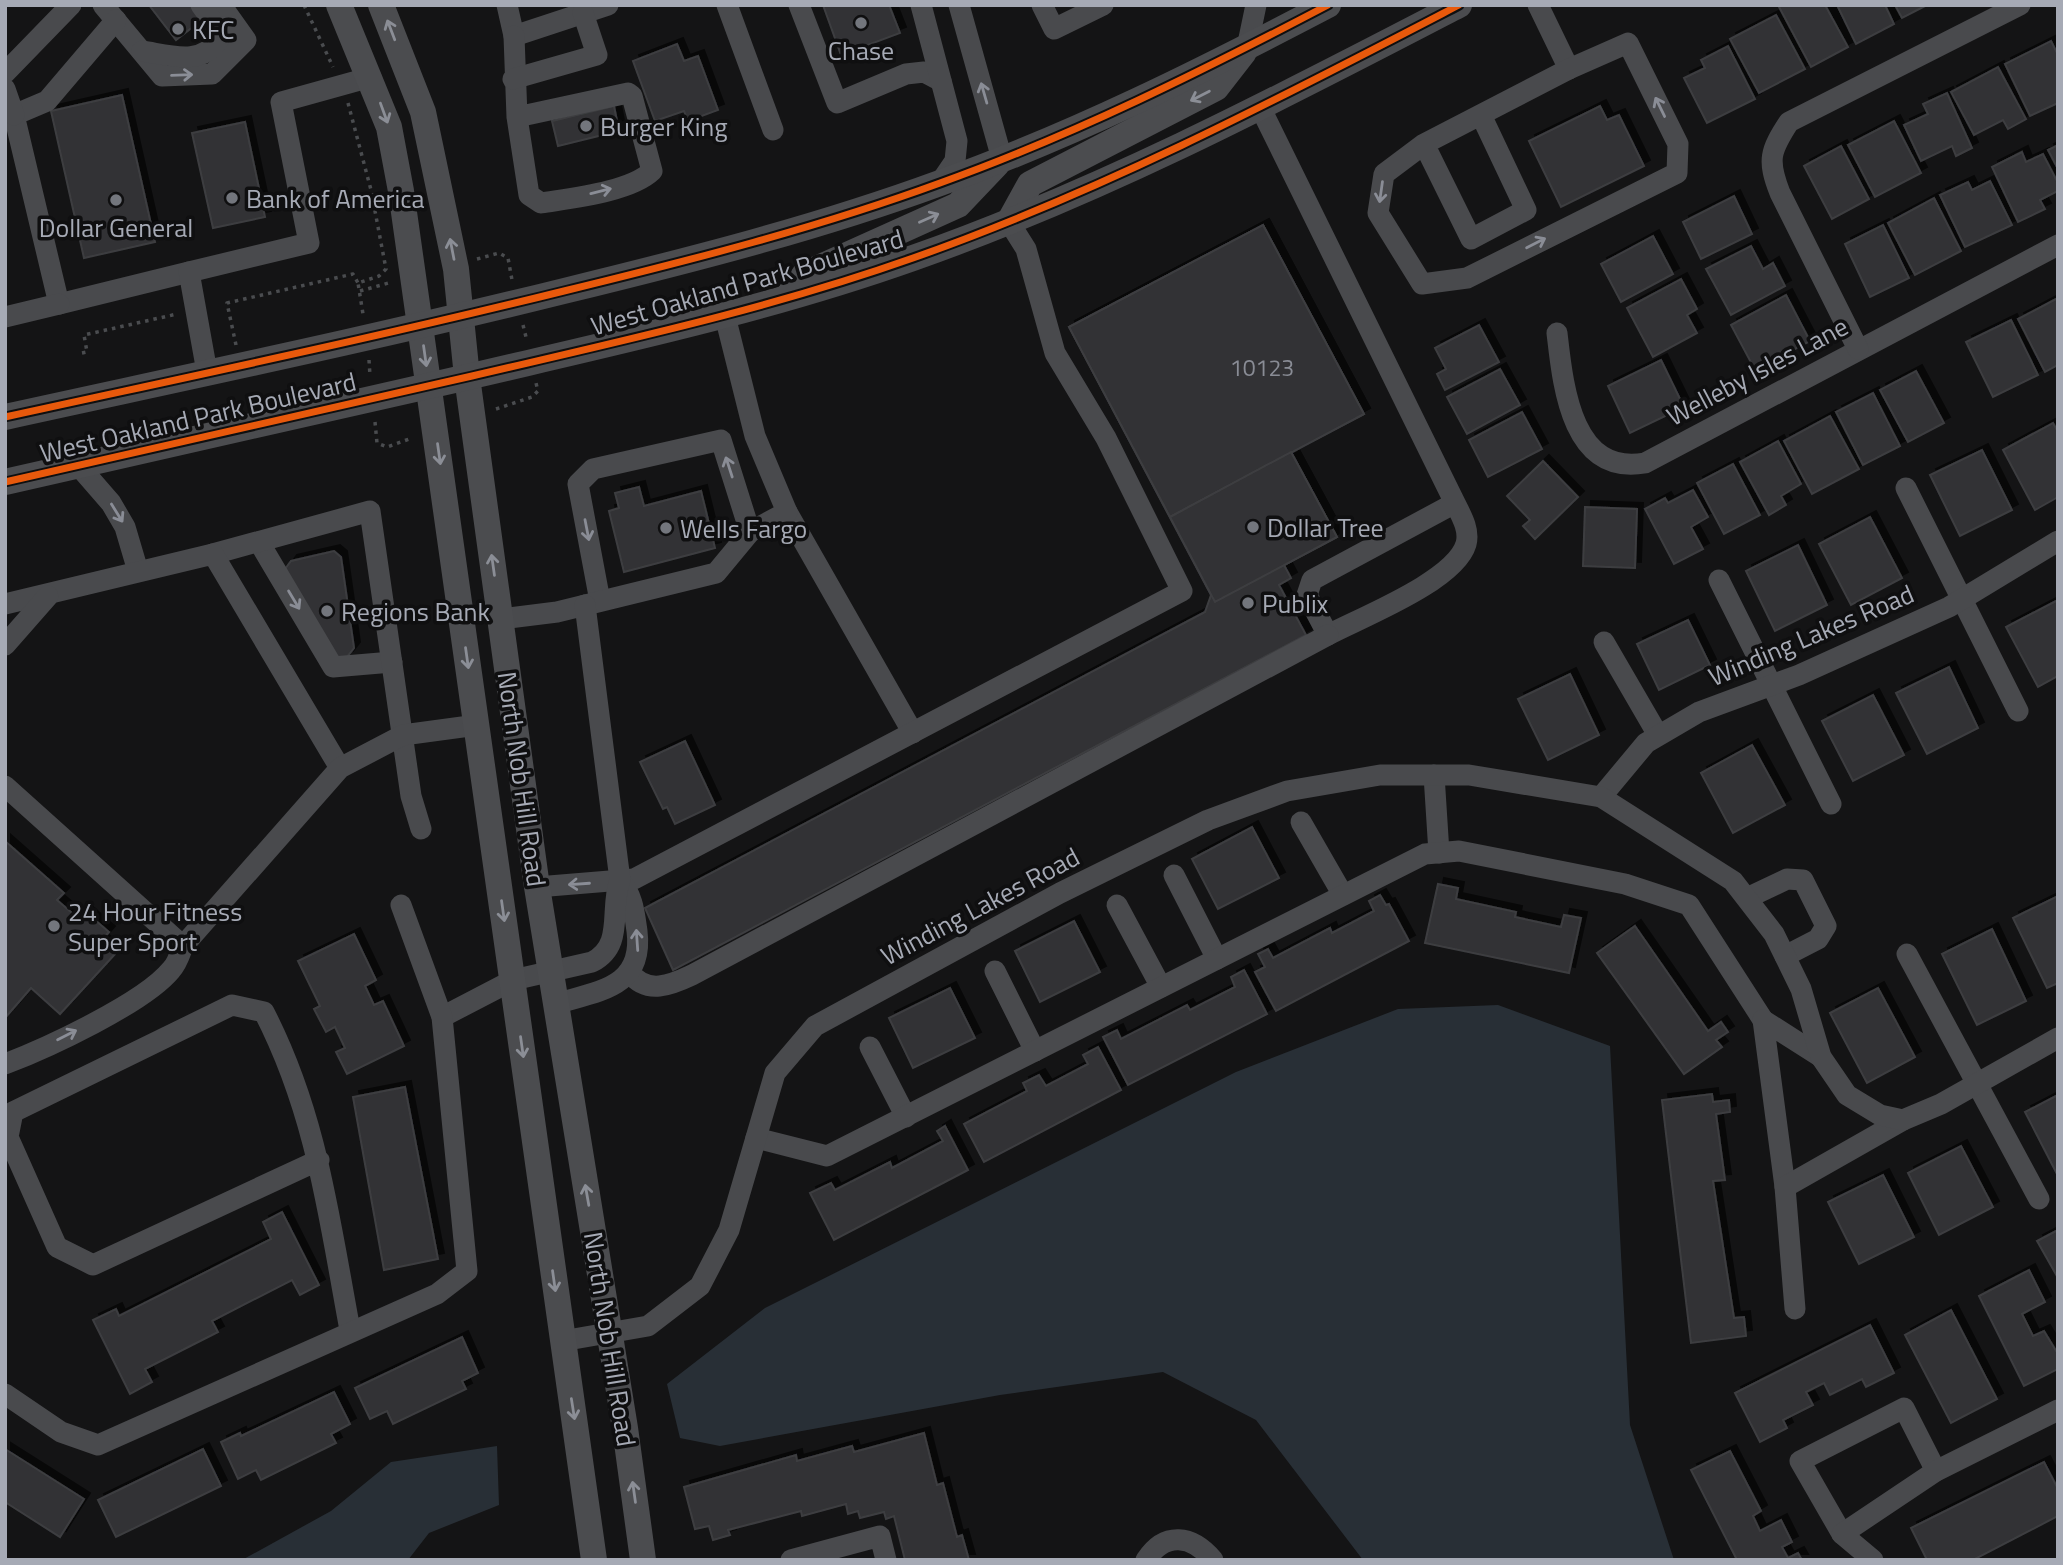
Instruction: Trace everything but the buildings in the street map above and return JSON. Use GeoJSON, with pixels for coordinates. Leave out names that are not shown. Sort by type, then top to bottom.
{"type":"FeatureCollection","features":[{"type":"Feature","properties":{"kind":"main road","name":"North Nob Hill Road"},"geometry":{"type":"LineString","coordinates":[[339,5],[371,77],[389,127],[430,387],[594,1560]]}},
{"type":"Feature","properties":{"kind":"main road","name":"North Nob Hill Road"},"geometry":{"type":"LineString","coordinates":[[381,5],[423,112],[456,269],[467,377],[537,887],[610,1334],[643,1560]]}},
{"type":"Feature","properties":{"kind":"main road","name":"West Oakland Park Boulevard"},"geometry":{"type":"LineString","coordinates":[[5,418],[421,326],[749,245],[940,183],[1002,159],[1247,48],[1328,5]]}},
{"type":"Feature","properties":{"kind":"main road","name":"West Oakland Park Boulevard"},"geometry":{"type":"LineString","coordinates":[[5,482],[430,387],[725,316],[911,258],[1009,222],[1178,149],[1261,109],[1459,5]]}},
{"type":"Feature","properties":{"kind":"main road"},"geometry":{"type":"LineString","coordinates":[[1009,222],[1030,184],[1216,88],[1247,48]]}},
{"type":"Feature","properties":{"kind":"main road"},"geometry":{"type":"LineString","coordinates":[[787,298],[805,274],[958,205],[1002,159]]}},
{"type":"Feature","properties":{"kind":"street"},"geometry":{"type":"LineString","coordinates":[[5,72],[71,5]]}},
{"type":"Feature","properties":{"kind":"street"},"geometry":{"type":"LineString","coordinates":[[142,51],[188,58],[214,48],[219,39],[217,27],[201,5]]}},
{"type":"Feature","properties":{"kind":"street"},"geometry":{"type":"LineString","coordinates":[[14,115],[47,101],[109,12],[162,76],[212,74],[246,40],[220,5]]}},
{"type":"Feature","properties":{"kind":"street"},"geometry":{"type":"LineString","coordinates":[[507,5],[514,36],[513,79],[517,117],[529,195],[534,201],[541,203],[598,192],[644,179],[652,171],[632,96],[628,93],[517,117]]}},
{"type":"Feature","properties":{"kind":"street"},"geometry":{"type":"LineString","coordinates":[[514,36],[608,5]]}},
{"type":"Feature","properties":{"kind":"street"},"geometry":{"type":"LineString","coordinates":[[727,5],[773,130]]}},
{"type":"Feature","properties":{"kind":"street"},"geometry":{"type":"LineString","coordinates":[[799,5],[837,103],[906,74],[924,72],[941,81]]}},
{"type":"Feature","properties":{"kind":"street"},"geometry":{"type":"LineString","coordinates":[[921,5],[957,141],[954,162],[940,183]]}},
{"type":"Feature","properties":{"kind":"street"},"geometry":{"type":"LineString","coordinates":[[959,5],[1002,159]]}},
{"type":"Feature","properties":{"kind":"street"},"geometry":{"type":"LineString","coordinates":[[1042,5],[1054,29],[1103,5]]}},
{"type":"Feature","properties":{"kind":"street"},"geometry":{"type":"LineString","coordinates":[[1247,48],[1256,5]]}},
{"type":"Feature","properties":{"kind":"street"},"geometry":{"type":"LineString","coordinates":[[1538,5],[1569,69]]}},
{"type":"Feature","properties":{"kind":"street"},"geometry":{"type":"LineString","coordinates":[[1858,349],[1780,193],[1770,166],[1774,144],[1789,122],[2020,5]]}},
{"type":"Feature","properties":{"kind":"street"},"geometry":{"type":"LineString","coordinates":[[513,79],[597,55],[583,13]]}},
{"type":"Feature","properties":{"kind":"street"},"geometry":{"type":"LineString","coordinates":[[1628,43],[1678,144],[1677,173],[1467,278],[1422,284],[1378,213],[1384,174],[1424,144],[1569,69],[1628,43]]}},
{"type":"Feature","properties":{"kind":"street"},"geometry":{"type":"LineString","coordinates":[[5,317],[309,243],[281,102],[371,77]]}},
{"type":"Feature","properties":{"kind":"street"},"geometry":{"type":"LineString","coordinates":[[5,89],[14,115],[59,304]]}},
{"type":"Feature","properties":{"kind":"street"},"geometry":{"type":"LineString","coordinates":[[630,973],[636,982],[653,987],[669,986],[692,975],[1435,579],[1457,561],[1467,542],[1465,523],[1261,109]]}},
{"type":"Feature","properties":{"kind":"street"},"geometry":{"type":"LineString","coordinates":[[1424,144],[1471,239],[1526,209],[1481,114]]}},
{"type":"Feature","properties":{"kind":"street"},"geometry":{"type":"LineString","coordinates":[[537,887],[634,879],[1182,591],[1106,438],[1055,353],[1026,249],[1009,222]]}},
{"type":"Feature","properties":{"kind":"street","name":"Welleby Isles Lane"},"geometry":{"type":"LineString","coordinates":[[1557,332],[1564,393],[1577,423],[1592,449],[1606,460],[1630,466],[1645,463],[2058,245]]}},
{"type":"Feature","properties":{"kind":"street"},"geometry":{"type":"LineString","coordinates":[[190,272],[207,372]]}},
{"type":"Feature","properties":{"kind":"street"},"geometry":{"type":"LineString","coordinates":[[725,316],[755,436],[787,513],[913,733]]}},
{"type":"Feature","properties":{"kind":"street"},"geometry":{"type":"LineString","coordinates":[[442,1017],[513,980],[604,956],[614,937],[614,897],[620,880],[593,603],[578,484],[593,469],[721,440],[750,532]]}},
{"type":"Feature","properties":{"kind":"street"},"geometry":{"type":"LineString","coordinates":[[78,465],[111,503],[125,527],[138,571]]}},
{"type":"Feature","properties":{"kind":"street"},"geometry":{"type":"LineString","coordinates":[[1906,488],[2018,711]]}},
{"type":"Feature","properties":{"kind":"street"},"geometry":{"type":"LineString","coordinates":[[1328,635],[1307,595],[1312,580],[1455,503]]}},
{"type":"Feature","properties":{"kind":"street"},"geometry":{"type":"LineString","coordinates":[[5,604],[48,596],[213,554],[370,511],[411,796],[421,828]]}},
{"type":"Feature","properties":{"kind":"street"},"geometry":{"type":"LineString","coordinates":[[500,619],[556,612],[716,573],[750,532],[787,513]]}},
{"type":"Feature","properties":{"kind":"street","name":"Winding Lakes Road"},"geometry":{"type":"LineString","coordinates":[[1601,797],[1646,743],[1699,712],[1774,685],[1962,599],[2058,541]]}},
{"type":"Feature","properties":{"kind":"street"},"geometry":{"type":"LineString","coordinates":[[259,542],[333,667],[392,662]]}},
{"type":"Feature","properties":{"kind":"street"},"geometry":{"type":"LineString","coordinates":[[213,554],[340,768]]}},
{"type":"Feature","properties":{"kind":"street"},"geometry":{"type":"LineString","coordinates":[[1719,580],[1832,803]]}},
{"type":"Feature","properties":{"kind":"street"},"geometry":{"type":"LineString","coordinates":[[5,645],[48,596]]}},
{"type":"Feature","properties":{"kind":"street"},"geometry":{"type":"LineString","coordinates":[[1604,642],[1658,735]]}},
{"type":"Feature","properties":{"kind":"street"},"geometry":{"type":"LineString","coordinates":[[5,1063],[64,1038],[149,990],[172,969],[183,946],[340,768],[403,735],[477,725]]}},
{"type":"Feature","properties":{"kind":"street","name":"Winding Lakes Road"},"geometry":{"type":"LineString","coordinates":[[562,1341],[648,1326],[700,1286],[729,1230],[775,1073],[814,1026],[1060,893],[1208,820],[1287,791],[1380,775],[1469,775],[1601,797],[1733,881],[1774,934],[1801,989],[1821,1057],[1847,1095],[1880,1115],[1903,1120]]}},
{"type":"Feature","properties":{"kind":"street"},"geometry":{"type":"LineString","coordinates":[[1434,775],[1439,853]]}},
{"type":"Feature","properties":{"kind":"street"},"geometry":{"type":"LineString","coordinates":[[5,786],[183,946]]}},
{"type":"Feature","properties":{"kind":"street"},"geometry":{"type":"LineString","coordinates":[[1300,822],[1343,895]]}},
{"type":"Feature","properties":{"kind":"street"},"geometry":{"type":"LineString","coordinates":[[755,1138],[827,1156],[1424,854],[1459,851],[1625,884],[1689,905],[1763,1020],[1821,1057]]}},
{"type":"Feature","properties":{"kind":"street"},"geometry":{"type":"LineString","coordinates":[[1174,875],[1217,959]]}},
{"type":"Feature","properties":{"kind":"street"},"geometry":{"type":"LineString","coordinates":[[1747,898],[1787,879],[1802,880],[1826,926],[1818,939],[1785,956]]}},
{"type":"Feature","properties":{"kind":"street"},"geometry":{"type":"LineString","coordinates":[[555,1004],[617,984],[630,973],[636,962],[639,947],[632,897],[620,880]]}},
{"type":"Feature","properties":{"kind":"street"},"geometry":{"type":"LineString","coordinates":[[5,1394],[61,1432],[98,1445],[149,1425],[350,1330],[437,1294],[467,1271],[442,1017],[401,905]]}},
{"type":"Feature","properties":{"kind":"street"},"geometry":{"type":"LineString","coordinates":[[1117,905],[1161,987]]}},
{"type":"Feature","properties":{"kind":"street"},"geometry":{"type":"LineString","coordinates":[[1907,954],[2039,1199]]}},
{"type":"Feature","properties":{"kind":"street"},"geometry":{"type":"LineString","coordinates":[[995,971],[1035,1051]]}},
{"type":"Feature","properties":{"kind":"street"},"geometry":{"type":"LineString","coordinates":[[318,1160],[93,1265],[57,1247],[8,1137],[13,1112],[232,1005],[264,1012],[287,1056],[305,1107],[318,1160],[350,1330]]}},
{"type":"Feature","properties":{"kind":"street"},"geometry":{"type":"LineString","coordinates":[[1763,1020],[1785,1187],[1795,1309]]}},
{"type":"Feature","properties":{"kind":"street"},"geometry":{"type":"LineString","coordinates":[[1785,1187],[1903,1120],[1941,1104],[2058,1038]]}},
{"type":"Feature","properties":{"kind":"street"},"geometry":{"type":"LineString","coordinates":[[870,1048],[906,1116]]}},
{"type":"Feature","properties":{"kind":"street"},"geometry":{"type":"LineString","coordinates":[[1873,1560],[1842,1534],[1800,1461],[1903,1408],[1936,1471]]}},
{"type":"Feature","properties":{"kind":"street"},"geometry":{"type":"LineString","coordinates":[[1842,1534],[1936,1471],[2058,1410]]}},
{"type":"Feature","properties":{"kind":"street"},"geometry":{"type":"LineString","coordinates":[[790,1560],[827,1555],[880,1536],[886,1560]]}},
{"type":"Feature","properties":{"kind":"street"},"geometry":{"type":"LineString","coordinates":[[1146,1560],[1157,1546],[1184,1540],[1201,1546],[1213,1560]]}},
{"type":"Feature","properties":{"kind":"path"},"geometry":{"type":"LineString","coordinates":[[304,5],[342,85]]}},
{"type":"Feature","properties":{"kind":"path"},"geometry":{"type":"LineString","coordinates":[[82,353],[88,352],[84,335],[353,274],[358,283]]}},
{"type":"Feature","properties":{"kind":"path"},"geometry":{"type":"LineString","coordinates":[[227,303],[236,345]]}},
{"type":"Feature","properties":{"kind":"shaded area"},"geometry":{"type":"Polygon","coordinates":[[[1498,1005],[1610,1046],[1630,1425],[1674,1560],[1363,1560],[1256,1420],[1163,1372],[1000,1395],[720,1446],[680,1438],[667,1384],[765,1308],[1236,1072],[1398,1009],[1498,1005]]]}},
{"type":"Feature","properties":{"kind":"shaded area"},"geometry":{"type":"Polygon","coordinates":[[[497,1446],[499,1505],[429,1533],[408,1560],[242,1560],[331,1511],[391,1462],[497,1446]]]}},
{"type":"Feature","properties":{"kind":"cycle path"},"geometry":{"type":"LineString","coordinates":[[5,417],[495,308],[800,229],[894,199],[1039,144],[1185,78],[1328,5]]}},
{"type":"Feature","properties":{"kind":"cycle path"},"geometry":{"type":"LineString","coordinates":[[5,482],[639,337],[749,309],[859,276],[984,232],[1122,173],[1258,108],[1459,5]]}},
{"type":"Feature","properties":{"kind":"place","name":"Chase"},"geometry":{"type":"Point","coordinates":[861,23]}},
{"type":"Feature","properties":{"kind":"place","name":"KFC"},"geometry":{"type":"Point","coordinates":[178,29]}},
{"type":"Feature","properties":{"kind":"place","name":"Burger King"},"geometry":{"type":"Point","coordinates":[586,126]}},
{"type":"Feature","properties":{"kind":"place","name":"Bank of America"},"geometry":{"type":"Point","coordinates":[232,198]}},
{"type":"Feature","properties":{"kind":"place","name":"Dollar General"},"geometry":{"type":"Point","coordinates":[116,200]}},
{"type":"Feature","properties":{"kind":"place","name":"Dollar Tree"},"geometry":{"type":"Point","coordinates":[1253,527]}},
{"type":"Feature","properties":{"kind":"place","name":"Wells Fargo"},"geometry":{"type":"Point","coordinates":[666,528]}},
{"type":"Feature","properties":{"kind":"place","name":"Publix"},"geometry":{"type":"Point","coordinates":[1248,603]}},
{"type":"Feature","properties":{"kind":"place","name":"Regions Bank"},"geometry":{"type":"Point","coordinates":[327,611]}},
{"type":"Feature","properties":{"kind":"place","name":"24 Hour Fitness Super Sport"},"geometry":{"type":"Point","coordinates":[54,926]}}]}
